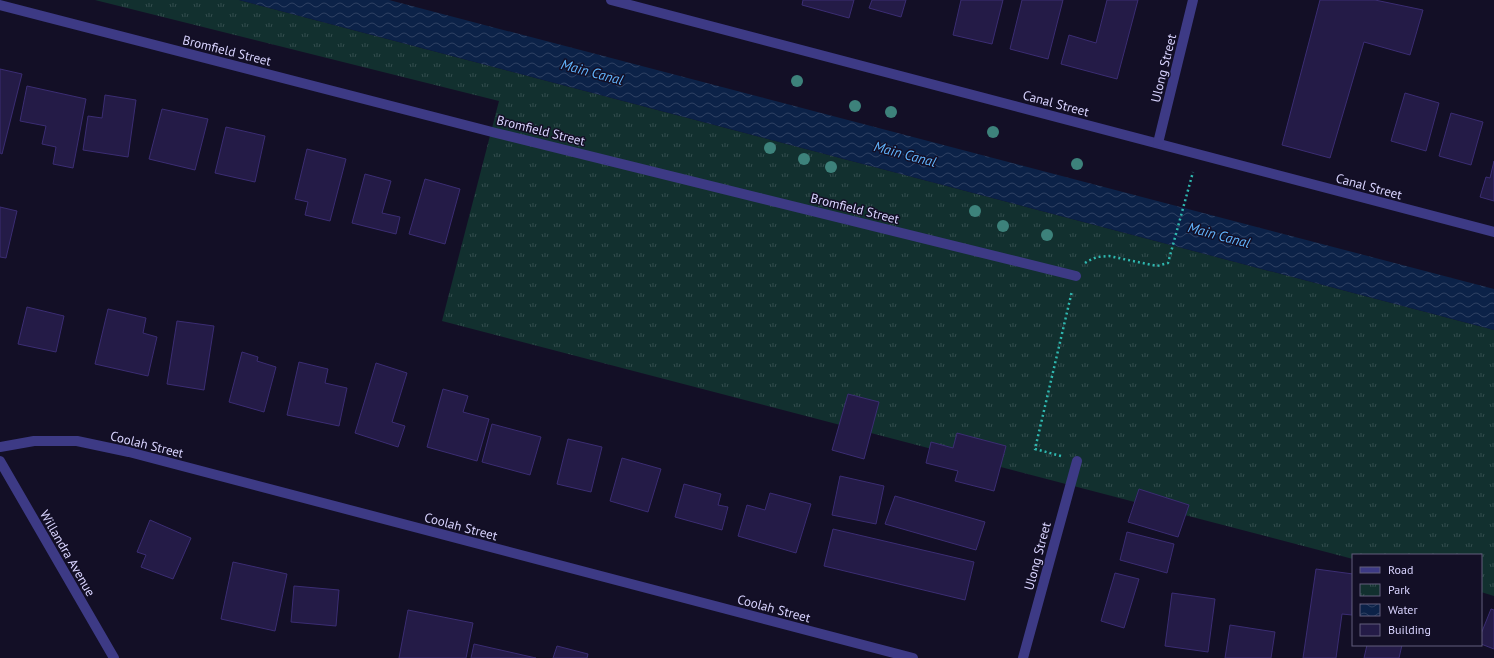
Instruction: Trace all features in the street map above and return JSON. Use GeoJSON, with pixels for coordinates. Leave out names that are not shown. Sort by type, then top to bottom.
{"type":"FeatureCollection","features":[{"type":"Feature","properties":{"kind":"street","name":"Canal Street"},"geometry":{"type":"LineString","coordinates":[[611,0],[1494,232]]}},
{"type":"Feature","properties":{"kind":"street","name":"Ulong Street"},"geometry":{"type":"LineString","coordinates":[[1158,143],[1193,0]]}},
{"type":"Feature","properties":{"kind":"street","name":"Bromfield Street"},"geometry":{"type":"LineString","coordinates":[[0,5],[489,131],[1076,276]]}},
{"type":"Feature","properties":{"kind":"street","name":"Coolah Street"},"geometry":{"type":"LineString","coordinates":[[0,447],[34,441],[77,440],[129,452],[913,658]]}},
{"type":"Feature","properties":{"kind":"street","name":"Ulong Street"},"geometry":{"type":"LineString","coordinates":[[1023,658],[1077,460]]}},
{"type":"Feature","properties":{"kind":"street","name":"Willandra Avenue"},"geometry":{"type":"LineString","coordinates":[[0,461],[114,658]]}},
{"type":"Feature","properties":{"kind":"path"},"geometry":{"type":"LineString","coordinates":[[1060,456],[1035,449],[1076,276],[1079,269],[1088,261],[1097,257],[1109,256],[1157,266],[1168,264],[1193,172]]}},
{"type":"Feature","properties":{"kind":"green space"},"geometry":{"type":"Polygon","coordinates":[[[95,0],[239,0],[1494,330],[1494,596],[1482,592],[1482,554],[1352,554],[1352,559],[442,321],[499,101],[95,0]]]}},
{"type":"Feature","properties":{"kind":"water","name":"Main Canal"},"geometry":{"type":"Polygon","coordinates":[[[239,0],[389,0],[1494,289],[1494,330],[239,0]]]}},
{"type":"Feature","properties":{"kind":"building"},"geometry":{"type":"Polygon","coordinates":[[[803,0],[854,0],[849,18],[802,5],[803,0]]]}},
{"type":"Feature","properties":{"kind":"building"},"geometry":{"type":"Polygon","coordinates":[[[872,0],[906,0],[901,17],[869,8],[872,0]]]}},
{"type":"Feature","properties":{"kind":"building"},"geometry":{"type":"Polygon","coordinates":[[[961,0],[1003,0],[992,44],[953,35],[961,0]]]}},
{"type":"Feature","properties":{"kind":"building"},"geometry":{"type":"Polygon","coordinates":[[[1022,0],[1063,0],[1048,59],[1010,49],[1022,0]]]}},
{"type":"Feature","properties":{"kind":"building"},"geometry":{"type":"Polygon","coordinates":[[[1107,0],[1138,0],[1117,79],[1061,64],[1069,35],[1096,43],[1107,0]]]}},
{"type":"Feature","properties":{"kind":"building"},"geometry":{"type":"Polygon","coordinates":[[[1320,0],[1375,0],[1423,10],[1410,55],[1364,42],[1330,158],[1282,145],[1320,0]]]}},
{"type":"Feature","properties":{"kind":"building"},"geometry":{"type":"Polygon","coordinates":[[[0,69],[22,74],[2,154],[0,153],[0,69]]]}},
{"type":"Feature","properties":{"kind":"building"},"geometry":{"type":"Polygon","coordinates":[[[27,86],[86,99],[73,168],[53,164],[56,147],[42,144],[46,126],[20,121],[27,86]]]}},
{"type":"Feature","properties":{"kind":"building"},"geometry":{"type":"Polygon","coordinates":[[[1405,93],[1439,103],[1426,151],[1391,141],[1405,93]]]}},
{"type":"Feature","properties":{"kind":"building"},"geometry":{"type":"Polygon","coordinates":[[[105,95],[136,100],[128,157],[83,150],[88,116],[102,118],[105,95]]]}},
{"type":"Feature","properties":{"kind":"building"},"geometry":{"type":"Polygon","coordinates":[[[162,109],[208,119],[195,170],[149,159],[162,109]]]}},
{"type":"Feature","properties":{"kind":"building"},"geometry":{"type":"Polygon","coordinates":[[[1451,113],[1483,122],[1471,165],[1439,156],[1451,113]]]}},
{"type":"Feature","properties":{"kind":"building"},"geometry":{"type":"Polygon","coordinates":[[[226,127],[265,136],[255,182],[215,173],[226,127]]]}},
{"type":"Feature","properties":{"kind":"building"},"geometry":{"type":"Polygon","coordinates":[[[307,149],[346,159],[330,221],[305,215],[308,202],[295,199],[307,149]]]}},
{"type":"Feature","properties":{"kind":"building"},"geometry":{"type":"Polygon","coordinates":[[[1494,161],[1494,201],[1480,197],[1486,177],[1490,178],[1494,161]]]}},
{"type":"Feature","properties":{"kind":"building"},"geometry":{"type":"Polygon","coordinates":[[[365,174],[391,181],[382,213],[400,217],[396,234],[352,223],[365,174]]]}},
{"type":"Feature","properties":{"kind":"building"},"geometry":{"type":"Polygon","coordinates":[[[425,179],[460,189],[445,244],[409,234],[425,179]]]}},
{"type":"Feature","properties":{"kind":"building"},"geometry":{"type":"Polygon","coordinates":[[[0,207],[17,211],[6,258],[0,257],[0,207]]]}},
{"type":"Feature","properties":{"kind":"building"},"geometry":{"type":"Polygon","coordinates":[[[27,307],[64,316],[56,352],[18,344],[27,307]]]}},
{"type":"Feature","properties":{"kind":"building"},"geometry":{"type":"Polygon","coordinates":[[[108,309],[146,318],[143,333],[157,337],[148,376],[95,364],[108,309]]]}},
{"type":"Feature","properties":{"kind":"building"},"geometry":{"type":"Polygon","coordinates":[[[177,321],[214,326],[204,390],[167,384],[177,321]]]}},
{"type":"Feature","properties":{"kind":"building"},"geometry":{"type":"Polygon","coordinates":[[[242,352],[258,357],[257,361],[276,367],[264,412],[229,402],[242,352]]]}},
{"type":"Feature","properties":{"kind":"building"},"geometry":{"type":"Polygon","coordinates":[[[299,362],[328,369],[325,383],[347,388],[339,426],[287,415],[299,362]]]}},
{"type":"Feature","properties":{"kind":"building"},"geometry":{"type":"Polygon","coordinates":[[[376,363],[407,373],[392,422],[405,426],[398,447],[355,433],[376,363]]]}},
{"type":"Feature","properties":{"kind":"building"},"geometry":{"type":"Polygon","coordinates":[[[443,389],[468,396],[463,412],[489,419],[477,461],[427,447],[443,389]]]}},
{"type":"Feature","properties":{"kind":"building"},"geometry":{"type":"Polygon","coordinates":[[[848,394],[879,402],[864,459],[832,450],[848,394]]]}},
{"type":"Feature","properties":{"kind":"building"},"geometry":{"type":"Polygon","coordinates":[[[492,424],[541,437],[530,475],[482,462],[492,424]]]}},
{"type":"Feature","properties":{"kind":"building"},"geometry":{"type":"Polygon","coordinates":[[[957,433],[1006,446],[994,491],[955,481],[958,471],[926,463],[931,442],[953,448],[957,433]]]}},
{"type":"Feature","properties":{"kind":"building"},"geometry":{"type":"Polygon","coordinates":[[[568,439],[602,447],[591,492],[557,484],[568,439]]]}},
{"type":"Feature","properties":{"kind":"building"},"geometry":{"type":"Polygon","coordinates":[[[622,458],[661,469],[648,512],[610,501],[622,458]]]}},
{"type":"Feature","properties":{"kind":"building"},"geometry":{"type":"Polygon","coordinates":[[[840,476],[884,486],[876,524],[832,515],[840,476]]]}},
{"type":"Feature","properties":{"kind":"building"},"geometry":{"type":"Polygon","coordinates":[[[684,484],[721,494],[718,505],[728,507],[722,530],[675,517],[684,484]]]}},
{"type":"Feature","properties":{"kind":"building"},"geometry":{"type":"Polygon","coordinates":[[[1139,489],[1189,505],[1178,537],[1128,522],[1139,489]]]}},
{"type":"Feature","properties":{"kind":"building"},"geometry":{"type":"Polygon","coordinates":[[[770,493],[811,504],[796,553],[738,536],[747,505],[765,510],[770,493]]]}},
{"type":"Feature","properties":{"kind":"building"},"geometry":{"type":"Polygon","coordinates":[[[895,496],[985,522],[976,550],[885,524],[895,496]]]}},
{"type":"Feature","properties":{"kind":"building"},"geometry":{"type":"Polygon","coordinates":[[[150,520],[191,538],[173,579],[141,567],[146,555],[137,552],[150,520]]]}},
{"type":"Feature","properties":{"kind":"building"},"geometry":{"type":"Polygon","coordinates":[[[833,529],[974,562],[965,600],[824,566],[833,529]]]}},
{"type":"Feature","properties":{"kind":"building"},"geometry":{"type":"Polygon","coordinates":[[[1127,532],[1174,544],[1167,573],[1120,560],[1127,532]]]}},
{"type":"Feature","properties":{"kind":"building"},"geometry":{"type":"Polygon","coordinates":[[[233,562],[287,574],[275,631],[221,619],[233,562]]]}},
{"type":"Feature","properties":{"kind":"building"},"geometry":{"type":"Polygon","coordinates":[[[1316,569],[1352,574],[1352,615],[1342,614],[1336,658],[1303,658],[1316,569]]]}},
{"type":"Feature","properties":{"kind":"building"},"geometry":{"type":"Polygon","coordinates":[[[1115,573],[1139,579],[1124,628],[1101,621],[1115,573]]]}},
{"type":"Feature","properties":{"kind":"building"},"geometry":{"type":"Polygon","coordinates":[[[294,586],[339,590],[336,626],[291,622],[294,586]]]}},
{"type":"Feature","properties":{"kind":"building"},"geometry":{"type":"Polygon","coordinates":[[[1172,593],[1215,599],[1208,652],[1165,646],[1172,593]]]}},
{"type":"Feature","properties":{"kind":"building"},"geometry":{"type":"Polygon","coordinates":[[[1491,609],[1494,610],[1494,649],[1482,644],[1482,632],[1491,609]]]}},
{"type":"Feature","properties":{"kind":"building"},"geometry":{"type":"Polygon","coordinates":[[[408,610],[473,623],[466,658],[399,658],[408,610]]]}},
{"type":"Feature","properties":{"kind":"building"},"geometry":{"type":"Polygon","coordinates":[[[1230,625],[1275,632],[1271,658],[1225,658],[1230,625]]]}},
{"type":"Feature","properties":{"kind":"building"},"geometry":{"type":"Polygon","coordinates":[[[474,644],[536,658],[471,658],[474,644]]]}},
{"type":"Feature","properties":{"kind":"building"},"geometry":{"type":"Polygon","coordinates":[[[557,646],[588,654],[587,658],[553,658],[557,646]]]}},
{"type":"Feature","properties":{"kind":"building"},"geometry":{"type":"Polygon","coordinates":[[[1367,646],[1402,646],[1399,658],[1364,658],[1367,646]]]}}]}
